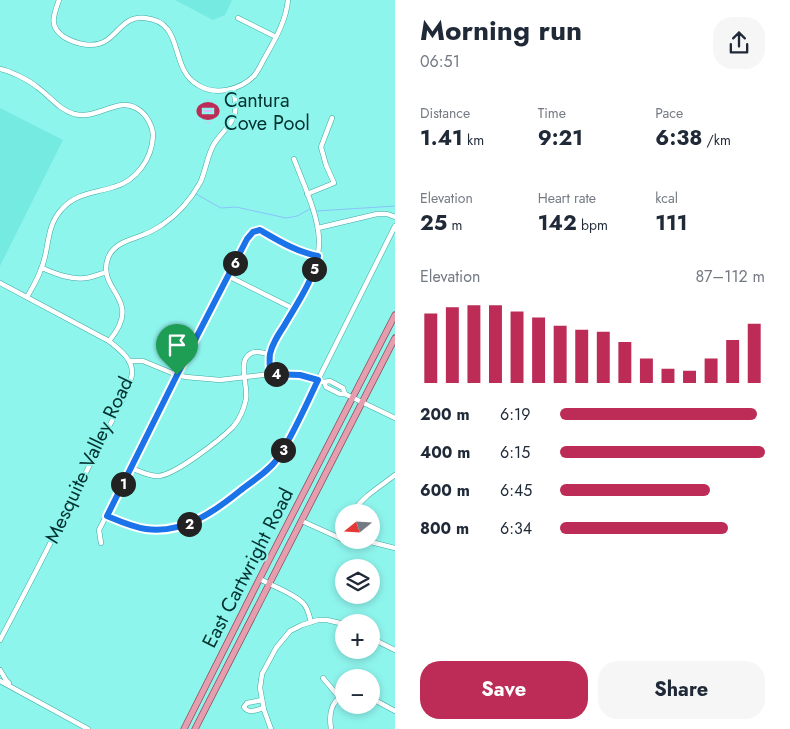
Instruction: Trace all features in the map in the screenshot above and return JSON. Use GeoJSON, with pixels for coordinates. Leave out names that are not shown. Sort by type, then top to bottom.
{"type":"FeatureCollection","features":[{"type":"Feature","properties":{"kind":"main road","name":"East Cartwright Road"},"geometry":{"type":"LineString","coordinates":[[184,729],[395,315]]}},
{"type":"Feature","properties":{"kind":"main road","name":"East Cartwright Road"},"geometry":{"type":"LineString","coordinates":[[195,729],[395,338]]}},
{"type":"Feature","properties":{"kind":"street"},"geometry":{"type":"LineString","coordinates":[[59,0],[53,22],[54,27],[57,32],[68,40],[85,45],[94,44],[107,40],[126,22],[141,18],[156,20],[169,29],[173,36],[180,62],[191,80],[198,86],[218,90],[233,89],[254,75],[276,37],[287,11],[288,0]]}},
{"type":"Feature","properties":{"kind":"street"},"geometry":{"type":"LineString","coordinates":[[238,18],[276,37]]}},
{"type":"Feature","properties":{"kind":"street"},"geometry":{"type":"LineString","coordinates":[[0,68],[38,87],[66,111],[74,114],[91,115],[120,105],[128,105],[137,108],[153,130],[151,150],[148,158],[133,177],[115,187],[73,199],[61,210],[50,232],[42,268],[27,296]]}},
{"type":"Feature","properties":{"kind":"street"},"geometry":{"type":"LineString","coordinates":[[109,341],[118,331],[123,312],[119,297],[109,282],[106,272],[108,258],[113,250],[123,242],[146,234],[162,225],[187,202],[200,182],[211,149],[234,116],[235,100],[233,89]]}},
{"type":"Feature","properties":{"kind":"street"},"geometry":{"type":"LineString","coordinates":[[307,194],[334,183],[321,147],[332,118]]}},
{"type":"Feature","properties":{"kind":"street"},"geometry":{"type":"LineString","coordinates":[[270,374],[270,355],[273,344],[310,279],[318,256],[319,240],[315,215],[294,159]]}},
{"type":"Feature","properties":{"kind":"street"},"geometry":{"type":"LineString","coordinates":[[318,228],[377,214],[387,214],[395,217]]}},
{"type":"Feature","properties":{"kind":"street"},"geometry":{"type":"LineString","coordinates":[[107,516],[132,526],[146,529],[160,530],[186,525],[222,506],[268,470],[278,458],[290,436],[395,226]]}},
{"type":"Feature","properties":{"kind":"street"},"geometry":{"type":"LineString","coordinates":[[101,543],[98,530],[107,516],[247,239],[253,232],[260,230],[283,244],[307,254],[318,256]]}},
{"type":"Feature","properties":{"kind":"street"},"geometry":{"type":"LineString","coordinates":[[42,268],[60,275],[77,278],[87,278],[106,272]]}},
{"type":"Feature","properties":{"kind":"street"},"geometry":{"type":"LineString","coordinates":[[228,276],[294,309]]}},
{"type":"Feature","properties":{"kind":"street","name":"Mesquite Valley Road"},"geometry":{"type":"LineString","coordinates":[[0,283],[109,341],[122,352],[132,367],[131,380],[124,397],[0,640]]}},
{"type":"Feature","properties":{"kind":"street"},"geometry":{"type":"LineString","coordinates":[[131,468],[146,474],[165,475],[211,446],[234,426],[241,414],[247,398],[244,360],[247,356],[258,351],[270,355]]}},
{"type":"Feature","properties":{"kind":"street"},"geometry":{"type":"LineString","coordinates":[[129,361],[143,361],[177,375],[220,380],[270,374],[300,375],[324,382],[330,381],[343,388],[345,394],[395,418]]}},
{"type":"Feature","properties":{"kind":"street"},"geometry":{"type":"LineString","coordinates":[[359,504],[366,496],[395,475]]}},
{"type":"Feature","properties":{"kind":"street"},"geometry":{"type":"LineString","coordinates":[[302,520],[335,535]]}},
{"type":"Feature","properties":{"kind":"street"},"geometry":{"type":"LineString","coordinates":[[380,544],[395,548]]}},
{"type":"Feature","properties":{"kind":"street"},"geometry":{"type":"LineString","coordinates":[[260,579],[302,603],[307,610],[310,622]]}},
{"type":"Feature","properties":{"kind":"street"},"geometry":{"type":"LineString","coordinates":[[271,729],[263,708],[260,688],[262,674],[276,648],[290,631],[310,622],[327,620],[335,622]]}},
{"type":"Feature","properties":{"kind":"street"},"geometry":{"type":"LineString","coordinates":[[380,642],[395,650]]}},
{"type":"Feature","properties":{"kind":"street"},"geometry":{"type":"LineString","coordinates":[[0,670],[13,688]]}},
{"type":"Feature","properties":{"kind":"street"},"geometry":{"type":"LineString","coordinates":[[323,678],[335,689]]}},
{"type":"Feature","properties":{"kind":"street"},"geometry":{"type":"LineString","coordinates":[[0,681],[88,729]]}},
{"type":"Feature","properties":{"kind":"street"},"geometry":{"type":"LineString","coordinates":[[262,700],[247,703],[244,708],[248,711],[263,708]]}},
{"type":"Feature","properties":{"kind":"street"},"geometry":{"type":"LineString","coordinates":[[331,729],[330,710],[335,701]]}},
{"type":"Feature","properties":{"kind":"street"},"geometry":{"type":"LineString","coordinates":[[380,703],[395,711]]}},
{"type":"Feature","properties":{"kind":"shaded area"},"geometry":{"type":"Polygon","coordinates":[[[175,0],[232,0],[225,15],[213,20],[175,0]]]}},
{"type":"Feature","properties":{"kind":"shaded area","name":"Cantura Cove Pool"},"geometry":{"type":"Polygon","coordinates":[[[207,99],[219,106],[209,124],[197,117],[207,99]]]}},
{"type":"Feature","properties":{"kind":"shaded area"},"geometry":{"type":"Polygon","coordinates":[[[0,108],[63,140],[0,266],[0,108]]]}},
{"type":"Feature","properties":{"kind":"waterway"},"geometry":{"type":"LineString","coordinates":[[196,194],[221,208],[236,207],[286,218],[297,216],[310,209]]}},
{"type":"Feature","properties":{"kind":"waterway"},"geometry":{"type":"LineString","coordinates":[[317,211],[395,206]]}},
{"type":"Feature","properties":{"kind":"place","name":"Cantura Cove Pool"},"geometry":{"type":"Point","coordinates":[208,111]}},
{"type":"Feature","properties":{"kind":"route"},"geometry":{"type":"LineString","coordinates":[[260,230],[283,244],[307,254],[318,256],[310,279],[273,344],[270,355],[270,374],[300,375],[318,380],[278,458],[268,470],[222,506],[204,517],[186,525],[160,530],[132,526],[107,516],[177,375],[247,239],[253,232],[260,230]]}}]}
